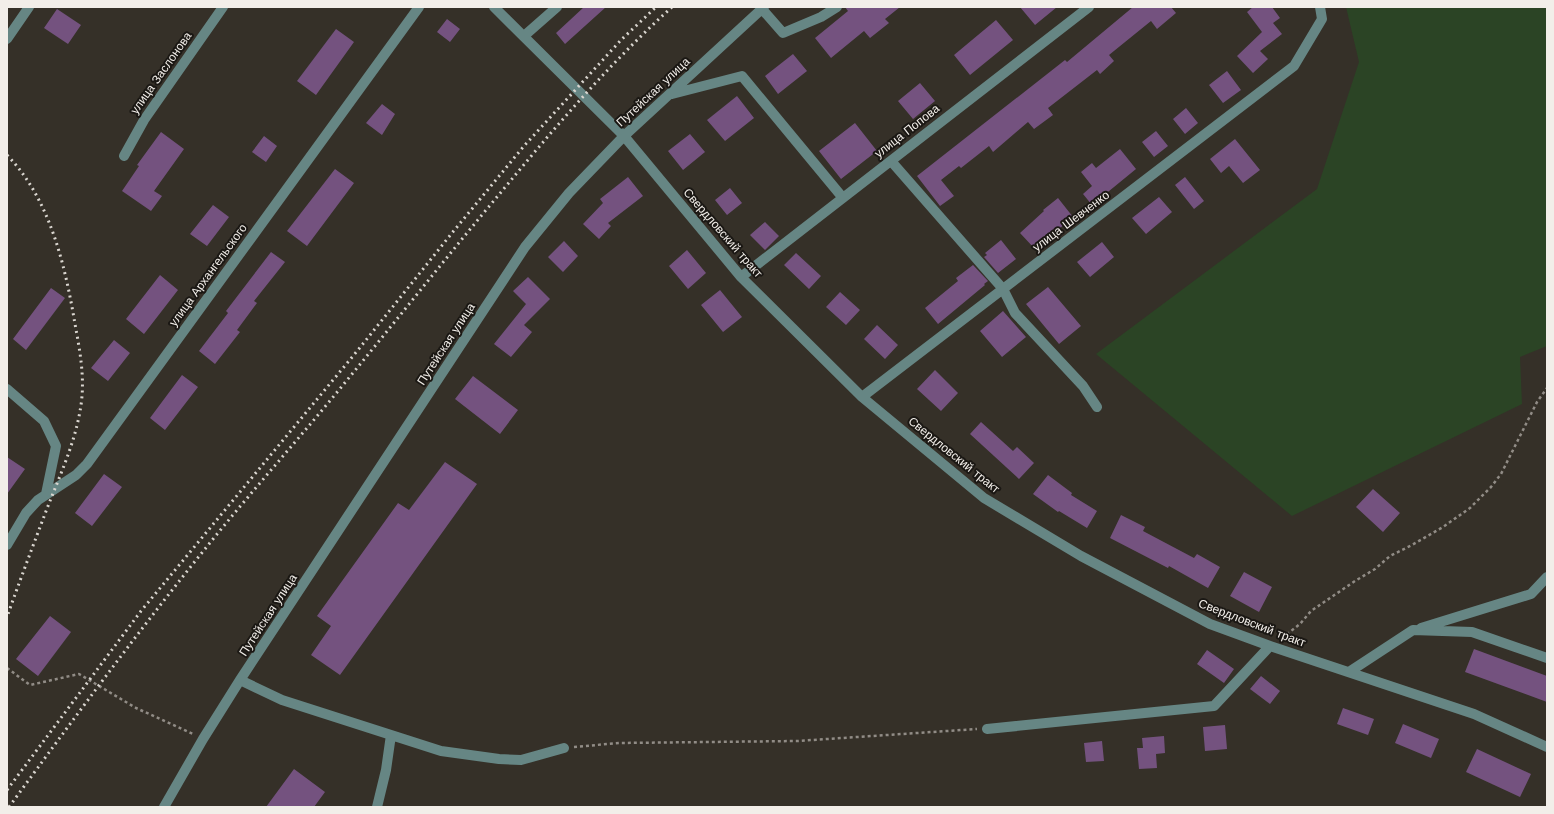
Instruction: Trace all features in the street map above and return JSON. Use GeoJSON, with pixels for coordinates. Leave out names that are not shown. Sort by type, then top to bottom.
{"type":"FeatureCollection","features":[{"type":"Feature","properties":{"kind":"street"},"geometry":{"type":"LineString","coordinates":[[7,39],[29,7]]}},
{"type":"Feature","properties":{"kind":"street","name":"улица Заслонова"},"geometry":{"type":"LineString","coordinates":[[124,156],[144,120],[223,7]]}},
{"type":"Feature","properties":{"kind":"street","name":"Свердловский тракт"},"geometry":{"type":"LineString","coordinates":[[494,7],[624,136],[741,277],[862,397],[984,498],[1081,556],[1203,620],[1270,646],[1474,714],[1547,747]]}},
{"type":"Feature","properties":{"kind":"street"},"geometry":{"type":"LineString","coordinates":[[524,36],[557,7]]}},
{"type":"Feature","properties":{"kind":"street"},"geometry":{"type":"LineString","coordinates":[[763,8],[783,33],[821,17],[837,7]]}},
{"type":"Feature","properties":{"kind":"street","name":"улица Попова"},"geometry":{"type":"LineString","coordinates":[[741,277],[1089,7]]}},
{"type":"Feature","properties":{"kind":"street","name":"улица Шевченко"},"geometry":{"type":"LineString","coordinates":[[862,397],[1294,66],[1322,19],[1320,7]]}},
{"type":"Feature","properties":{"kind":"street","name":"улица Архангельского"},"geometry":{"type":"LineString","coordinates":[[7,545],[26,513],[38,500],[76,475],[86,464],[415,8]]}},
{"type":"Feature","properties":{"kind":"street","name":"Путейская улица"},"geometry":{"type":"LineString","coordinates":[[164,807],[203,739],[240,680],[525,247],[568,193],[624,136],[763,8]]}},
{"type":"Feature","properties":{"kind":"street"},"geometry":{"type":"LineString","coordinates":[[670,94],[742,76],[843,198]]}},
{"type":"Feature","properties":{"kind":"street"},"geometry":{"type":"LineString","coordinates":[[891,161],[1003,289],[1015,313],[1083,386],[1097,407]]}},
{"type":"Feature","properties":{"kind":"street"},"geometry":{"type":"LineString","coordinates":[[7,390],[44,421],[56,446],[46,494]]}},
{"type":"Feature","properties":{"kind":"street"},"geometry":{"type":"LineString","coordinates":[[1349,672],[1413,630],[1531,594],[1547,577]]}},
{"type":"Feature","properties":{"kind":"street"},"geometry":{"type":"LineString","coordinates":[[1413,630],[1472,632],[1547,658]]}},
{"type":"Feature","properties":{"kind":"street"},"geometry":{"type":"LineString","coordinates":[[987,729],[1214,706],[1270,646]]}},
{"type":"Feature","properties":{"kind":"street"},"geometry":{"type":"LineString","coordinates":[[240,680],[282,700],[441,751],[499,759],[521,760],[564,748]]}},
{"type":"Feature","properties":{"kind":"street"},"geometry":{"type":"LineString","coordinates":[[377,807],[386,770],[391,735]]}},
{"type":"Feature","properties":{"kind":"path"},"geometry":{"type":"LineString","coordinates":[[1270,646],[1300,624],[1311,611],[1355,581],[1375,570],[1390,556],[1443,527],[1456,516],[1470,508],[1491,487],[1501,474],[1519,441],[1537,402],[1547,388]]}},
{"type":"Feature","properties":{"kind":"path"},"geometry":{"type":"LineString","coordinates":[[7,668],[30,685],[79,674],[136,708],[203,739]]}},
{"type":"Feature","properties":{"kind":"path"},"geometry":{"type":"LineString","coordinates":[[564,748],[619,743],[797,741],[987,729]]}},
{"type":"Feature","properties":{"kind":"green space"},"geometry":{"type":"Polygon","coordinates":[[[1346,7],[1547,7],[1547,346],[1520,357],[1522,404],[1292,516],[1096,354],[1317,189],[1359,62],[1346,7]]]}},
{"type":"Feature","properties":{"kind":"building"},"geometry":{"type":"Polygon","coordinates":[[[584,7],[606,7],[565,44],[556,33],[584,7]]]}},
{"type":"Feature","properties":{"kind":"building"},"geometry":{"type":"Polygon","coordinates":[[[845,7],[900,7],[885,19],[889,23],[870,38],[864,31],[831,58],[815,38],[848,11],[845,7]]]}},
{"type":"Feature","properties":{"kind":"building"},"geometry":{"type":"Polygon","coordinates":[[[1020,7],[1057,7],[1035,25],[1020,7]]]}},
{"type":"Feature","properties":{"kind":"building"},"geometry":{"type":"Polygon","coordinates":[[[1133,7],[1171,7],[1176,13],[1157,29],[1151,21],[1109,55],[1114,61],[1100,74],[1097,70],[1048,108],[1053,115],[1034,129],[1028,122],[993,152],[989,146],[961,168],[959,166],[941,180],[954,196],[940,206],[917,176],[1065,60],[1067,62],[1133,7]]]}},
{"type":"Feature","properties":{"kind":"building"},"geometry":{"type":"Polygon","coordinates":[[[1253,7],[1272,7],[1280,18],[1273,23],[1282,34],[1260,51],[1268,59],[1253,73],[1237,56],[1262,32],[1247,12],[1253,7]]]}},
{"type":"Feature","properties":{"kind":"building"},"geometry":{"type":"Polygon","coordinates":[[[57,9],[81,25],[68,44],[44,28],[57,9]]]}},
{"type":"Feature","properties":{"kind":"building"},"geometry":{"type":"Polygon","coordinates":[[[447,19],[460,29],[450,42],[437,32],[447,19]]]}},
{"type":"Feature","properties":{"kind":"building"},"geometry":{"type":"Polygon","coordinates":[[[996,20],[1013,40],[970,75],[954,55],[996,20]]]}},
{"type":"Feature","properties":{"kind":"building"},"geometry":{"type":"Polygon","coordinates":[[[336,29],[354,42],[316,95],[297,81],[336,29]]]}},
{"type":"Feature","properties":{"kind":"building"},"geometry":{"type":"Polygon","coordinates":[[[793,54],[807,71],[778,94],[765,76],[793,54]]]}},
{"type":"Feature","properties":{"kind":"building"},"geometry":{"type":"Polygon","coordinates":[[[1227,71],[1241,90],[1223,103],[1209,85],[1227,71]]]}},
{"type":"Feature","properties":{"kind":"building"},"geometry":{"type":"Polygon","coordinates":[[[920,83],[935,101],[913,119],[898,101],[920,83]]]}},
{"type":"Feature","properties":{"kind":"building"},"geometry":{"type":"Polygon","coordinates":[[[737,96],[754,118],[725,141],[707,120],[737,96]]]}},
{"type":"Feature","properties":{"kind":"building"},"geometry":{"type":"Polygon","coordinates":[[[382,104],[395,114],[382,135],[366,123],[382,104]]]}},
{"type":"Feature","properties":{"kind":"building"},"geometry":{"type":"Polygon","coordinates":[[[1186,108],[1198,123],[1185,134],[1173,119],[1186,108]]]}},
{"type":"Feature","properties":{"kind":"building"},"geometry":{"type":"Polygon","coordinates":[[[855,123],[877,151],[841,179],[819,151],[855,123]]]}},
{"type":"Feature","properties":{"kind":"building"},"geometry":{"type":"Polygon","coordinates":[[[1156,131],[1168,146],[1154,157],[1142,142],[1156,131]]]}},
{"type":"Feature","properties":{"kind":"building"},"geometry":{"type":"Polygon","coordinates":[[[161,132],[184,149],[154,191],[162,196],[151,211],[122,191],[139,166],[137,165],[161,132]]]}},
{"type":"Feature","properties":{"kind":"building"},"geometry":{"type":"Polygon","coordinates":[[[690,134],[705,152],[683,170],[668,151],[690,134]]]}},
{"type":"Feature","properties":{"kind":"building"},"geometry":{"type":"Polygon","coordinates":[[[264,136],[277,146],[266,162],[252,152],[264,136]]]}},
{"type":"Feature","properties":{"kind":"building"},"geometry":{"type":"Polygon","coordinates":[[[1235,139],[1260,170],[1243,183],[1229,166],[1221,173],[1210,159],[1235,139]]]}},
{"type":"Feature","properties":{"kind":"building"},"geometry":{"type":"Polygon","coordinates":[[[1120,149],[1136,169],[1092,205],[1083,194],[1092,186],[1081,172],[1092,163],[1096,168],[1120,149]]]}},
{"type":"Feature","properties":{"kind":"building"},"geometry":{"type":"Polygon","coordinates":[[[335,169],[354,183],[307,246],[287,231],[335,169]]]}},
{"type":"Feature","properties":{"kind":"building"},"geometry":{"type":"Polygon","coordinates":[[[628,177],[643,196],[608,223],[611,226],[599,239],[583,224],[603,203],[600,199],[628,177]]]}},
{"type":"Feature","properties":{"kind":"building"},"geometry":{"type":"Polygon","coordinates":[[[1185,177],[1204,201],[1194,209],[1175,185],[1185,177]]]}},
{"type":"Feature","properties":{"kind":"building"},"geometry":{"type":"Polygon","coordinates":[[[730,188],[742,203],[727,215],[715,200],[730,188]]]}},
{"type":"Feature","properties":{"kind":"building"},"geometry":{"type":"Polygon","coordinates":[[[1159,197],[1172,212],[1146,234],[1132,218],[1159,197]]]}},
{"type":"Feature","properties":{"kind":"building"},"geometry":{"type":"Polygon","coordinates":[[[1058,198],[1073,217],[1059,229],[1057,227],[1034,248],[1020,233],[1044,211],[1043,210],[1058,198]]]}},
{"type":"Feature","properties":{"kind":"building"},"geometry":{"type":"Polygon","coordinates":[[[213,205],[229,217],[207,246],[190,234],[213,205]]]}},
{"type":"Feature","properties":{"kind":"building"},"geometry":{"type":"Polygon","coordinates":[[[765,222],[779,236],[765,250],[750,235],[765,222]]]}},
{"type":"Feature","properties":{"kind":"building"},"geometry":{"type":"Polygon","coordinates":[[[1001,240],[1016,259],[998,273],[984,257],[987,255],[985,253],[1001,240]]]}},
{"type":"Feature","properties":{"kind":"building"},"geometry":{"type":"Polygon","coordinates":[[[564,241],[578,256],[563,272],[548,257],[564,241]]]}},
{"type":"Feature","properties":{"kind":"building"},"geometry":{"type":"Polygon","coordinates":[[[1102,242],[1114,257],[1090,277],[1077,262],[1102,242]]]}},
{"type":"Feature","properties":{"kind":"building"},"geometry":{"type":"Polygon","coordinates":[[[687,250],[706,273],[688,289],[669,266],[687,250]]]}},
{"type":"Feature","properties":{"kind":"building"},"geometry":{"type":"Polygon","coordinates":[[[271,252],[285,262],[254,301],[257,303],[237,330],[240,332],[215,364],[199,351],[228,313],[226,311],[271,252]]]}},
{"type":"Feature","properties":{"kind":"building"},"geometry":{"type":"Polygon","coordinates":[[[796,253],[821,276],[809,289],[784,265],[796,253]]]}},
{"type":"Feature","properties":{"kind":"building"},"geometry":{"type":"Polygon","coordinates":[[[973,265],[988,281],[938,324],[925,308],[958,281],[956,278],[973,265]]]}},
{"type":"Feature","properties":{"kind":"building"},"geometry":{"type":"Polygon","coordinates":[[[160,275],[178,290],[144,334],[126,319],[160,275]]]}},
{"type":"Feature","properties":{"kind":"building"},"geometry":{"type":"Polygon","coordinates":[[[528,277],[550,299],[524,325],[532,332],[511,357],[494,344],[526,304],[513,291],[528,277]]]}},
{"type":"Feature","properties":{"kind":"building"},"geometry":{"type":"Polygon","coordinates":[[[1048,287],[1081,326],[1059,344],[1026,304],[1048,287]]]}},
{"type":"Feature","properties":{"kind":"building"},"geometry":{"type":"Polygon","coordinates":[[[51,288],[65,298],[26,350],[13,339],[51,288]]]}},
{"type":"Feature","properties":{"kind":"building"},"geometry":{"type":"Polygon","coordinates":[[[720,290],[742,317],[723,332],[701,305],[720,290]]]}},
{"type":"Feature","properties":{"kind":"building"},"geometry":{"type":"Polygon","coordinates":[[[840,292],[860,310],[846,325],[826,307],[840,292]]]}},
{"type":"Feature","properties":{"kind":"building"},"geometry":{"type":"Polygon","coordinates":[[[1003,311],[1026,337],[1002,357],[980,331],[1003,311]]]}},
{"type":"Feature","properties":{"kind":"building"},"geometry":{"type":"Polygon","coordinates":[[[877,325],[898,345],[885,359],[864,339],[877,325]]]}},
{"type":"Feature","properties":{"kind":"building"},"geometry":{"type":"Polygon","coordinates":[[[114,340],[130,353],[108,381],[91,368],[114,340]]]}},
{"type":"Feature","properties":{"kind":"building"},"geometry":{"type":"Polygon","coordinates":[[[935,370],[958,393],[941,411],[917,389],[935,370]]]}},
{"type":"Feature","properties":{"kind":"building"},"geometry":{"type":"Polygon","coordinates":[[[182,375],[198,387],[165,430],[150,418],[182,375]]]}},
{"type":"Feature","properties":{"kind":"building"},"geometry":{"type":"Polygon","coordinates":[[[473,376],[518,410],[500,434],[455,399],[473,376]]]}},
{"type":"Feature","properties":{"kind":"building"},"geometry":{"type":"Polygon","coordinates":[[[981,422],[1013,451],[1017,447],[1034,463],[1019,479],[970,434],[981,422]]]}},
{"type":"Feature","properties":{"kind":"building"},"geometry":{"type":"Polygon","coordinates":[[[7,457],[25,469],[7,494],[7,457]]]}},
{"type":"Feature","properties":{"kind":"building"},"geometry":{"type":"Polygon","coordinates":[[[445,462],[477,484],[340,675],[311,655],[331,626],[317,616],[398,503],[409,510],[445,462]]]}},
{"type":"Feature","properties":{"kind":"building"},"geometry":{"type":"Polygon","coordinates":[[[104,474],[122,487],[92,526],[75,513],[104,474]]]}},
{"type":"Feature","properties":{"kind":"building"},"geometry":{"type":"Polygon","coordinates":[[[1048,475],[1072,493],[1071,495],[1097,511],[1087,528],[1059,511],[1058,512],[1033,494],[1048,475]]]}},
{"type":"Feature","properties":{"kind":"building"},"geometry":{"type":"Polygon","coordinates":[[[1373,489],[1400,513],[1383,532],[1356,507],[1373,489]]]}},
{"type":"Feature","properties":{"kind":"building"},"geometry":{"type":"Polygon","coordinates":[[[1121,515],[1145,527],[1143,531],[1194,558],[1197,554],[1220,567],[1208,588],[1169,566],[1168,568],[1110,538],[1121,515]]]}},
{"type":"Feature","properties":{"kind":"building"},"geometry":{"type":"Polygon","coordinates":[[[1244,572],[1272,587],[1259,612],[1230,596],[1244,572]]]}},
{"type":"Feature","properties":{"kind":"building"},"geometry":{"type":"Polygon","coordinates":[[[50,616],[71,632],[38,676],[16,659],[50,616]]]}},
{"type":"Feature","properties":{"kind":"building"},"geometry":{"type":"Polygon","coordinates":[[[1474,649],[1547,676],[1547,702],[1465,672],[1474,649]]]}},
{"type":"Feature","properties":{"kind":"building"},"geometry":{"type":"Polygon","coordinates":[[[1207,650],[1234,669],[1224,683],[1197,664],[1207,650]]]}},
{"type":"Feature","properties":{"kind":"building"},"geometry":{"type":"Polygon","coordinates":[[[1261,676],[1280,691],[1270,704],[1250,689],[1261,676]]]}},
{"type":"Feature","properties":{"kind":"building"},"geometry":{"type":"Polygon","coordinates":[[[1343,708],[1374,719],[1368,735],[1337,724],[1343,708]]]}},
{"type":"Feature","properties":{"kind":"building"},"geometry":{"type":"Polygon","coordinates":[[[1403,724],[1439,739],[1431,758],[1395,743],[1403,724]]]}},
{"type":"Feature","properties":{"kind":"building"},"geometry":{"type":"Polygon","coordinates":[[[1225,725],[1227,749],[1205,751],[1203,727],[1225,725]]]}},
{"type":"Feature","properties":{"kind":"building"},"geometry":{"type":"Polygon","coordinates":[[[1164,736],[1165,753],[1156,754],[1157,768],[1139,769],[1137,748],[1143,748],[1142,738],[1164,736]]]}},
{"type":"Feature","properties":{"kind":"building"},"geometry":{"type":"Polygon","coordinates":[[[1102,741],[1104,761],[1086,762],[1084,743],[1102,741]]]}},
{"type":"Feature","properties":{"kind":"building"},"geometry":{"type":"Polygon","coordinates":[[[1477,749],[1531,774],[1520,797],[1466,772],[1477,749]]]}},
{"type":"Feature","properties":{"kind":"building"},"geometry":{"type":"Polygon","coordinates":[[[294,769],[325,792],[314,807],[266,807],[294,769]]]}},
{"type":"Feature","properties":{"kind":"railway"},"geometry":{"type":"LineString","coordinates":[[7,790],[141,611],[358,350],[524,146],[621,40],[656,7]]}},
{"type":"Feature","properties":{"kind":"railway"},"geometry":{"type":"LineString","coordinates":[[9,807],[138,634],[233,514],[328,404],[542,143],[605,73],[672,7]]}},
{"type":"Feature","properties":{"kind":"railway"},"geometry":{"type":"LineString","coordinates":[[7,155],[22,172],[34,192],[45,212],[53,234],[71,302],[82,375],[81,405],[72,444],[7,617]]}}]}
